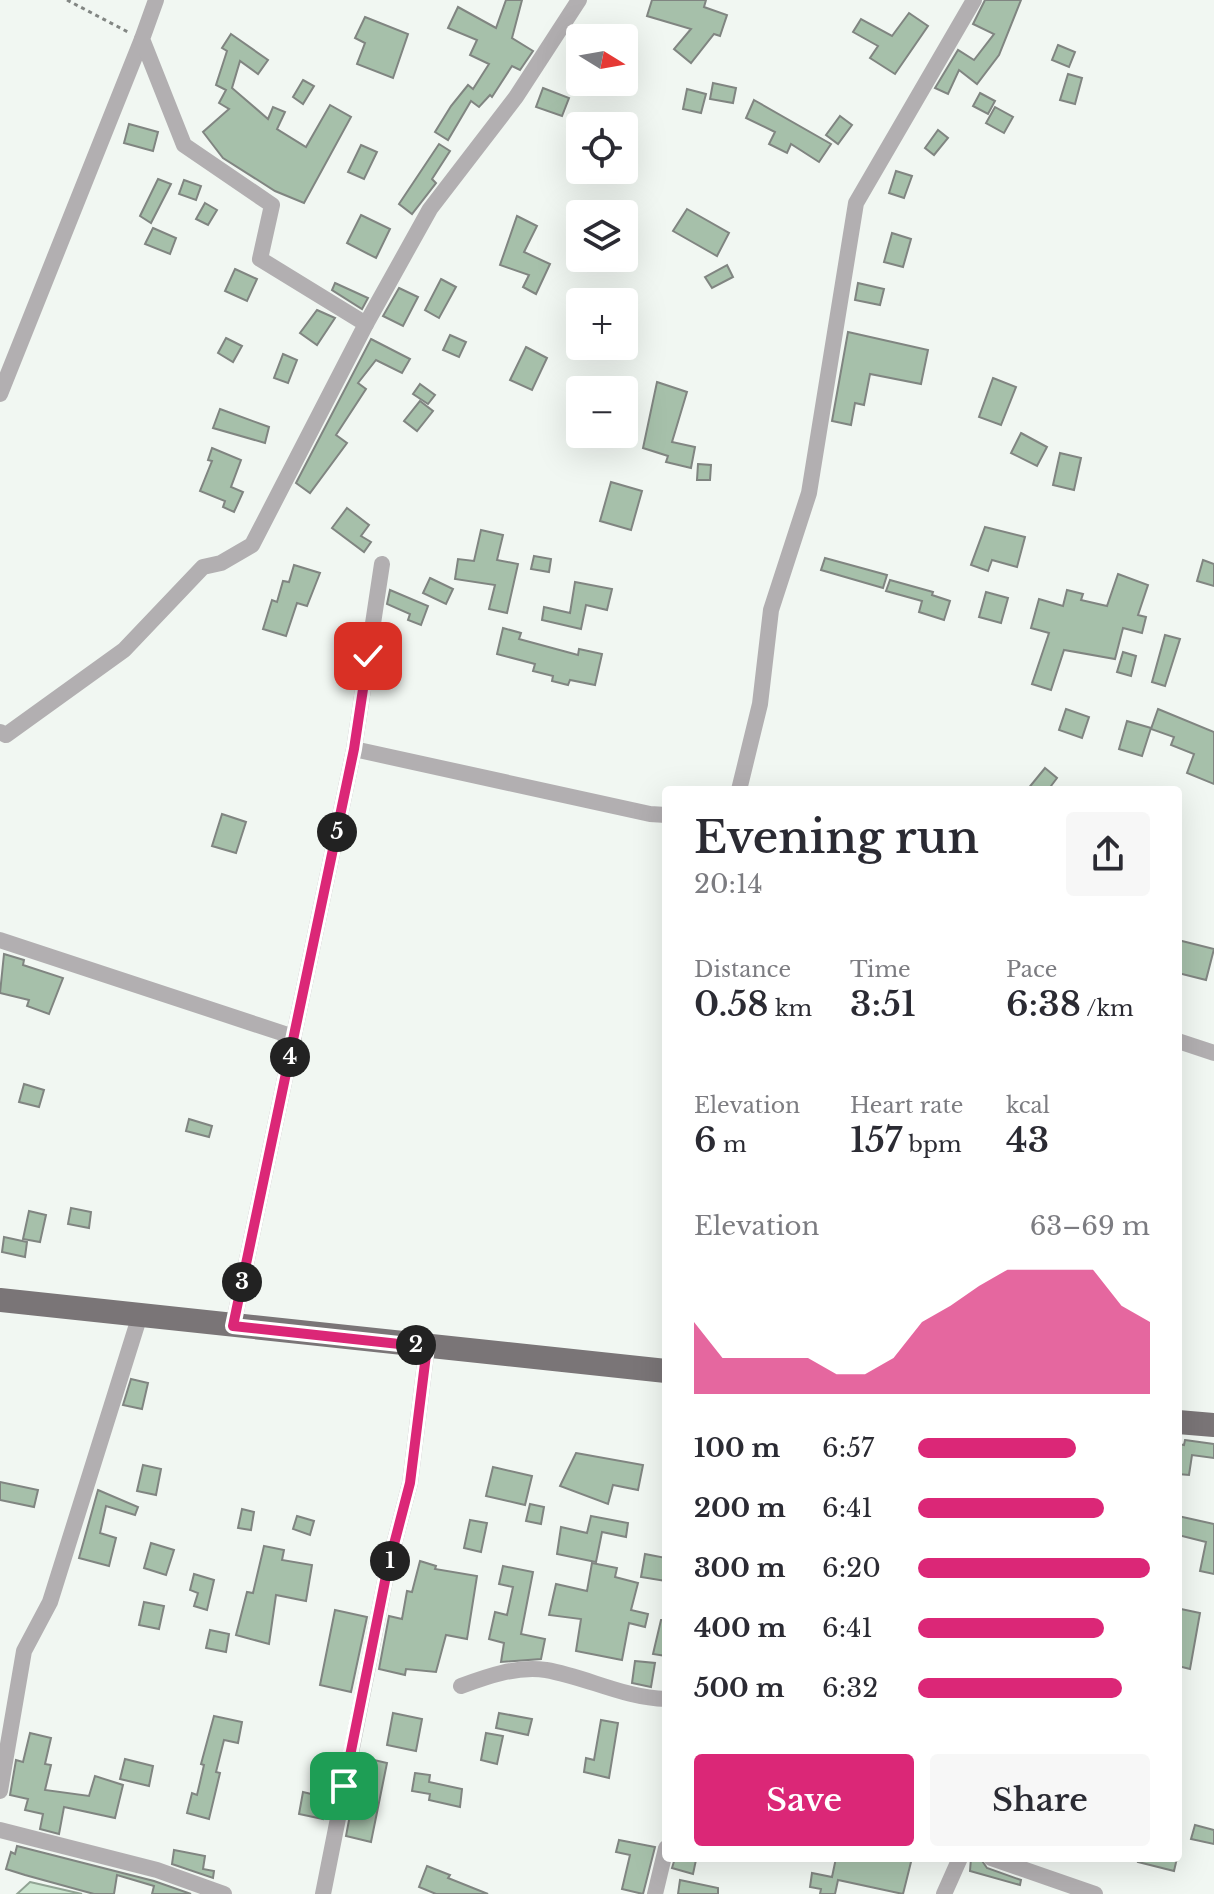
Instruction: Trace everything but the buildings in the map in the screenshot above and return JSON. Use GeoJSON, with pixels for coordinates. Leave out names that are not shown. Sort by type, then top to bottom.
{"type":"FeatureCollection","features":[{"type":"Feature","properties":{"kind":"main road"},"geometry":{"type":"LineString","coordinates":[[0,1300],[662,1371]]}},
{"type":"Feature","properties":{"kind":"main road"},"geometry":{"type":"LineString","coordinates":[[1182,1422],[1214,1425]]}},
{"type":"Feature","properties":{"kind":"street"},"geometry":{"type":"LineString","coordinates":[[0,394],[156,0]]}},
{"type":"Feature","properties":{"kind":"street"},"geometry":{"type":"LineString","coordinates":[[0,732],[6,735],[124,650],[203,567],[221,563],[252,545],[366,324],[430,209],[516,97],[579,0]]}},
{"type":"Feature","properties":{"kind":"street"},"geometry":{"type":"LineString","coordinates":[[740,786],[760,704],[771,610],[809,493],[856,203],[974,0]]}},
{"type":"Feature","properties":{"kind":"street"},"geometry":{"type":"LineString","coordinates":[[142,39],[184,145],[272,205],[260,259],[366,324]]}},
{"type":"Feature","properties":{"kind":"street"},"geometry":{"type":"LineString","coordinates":[[233,1326],[354,749],[382,564]]}},
{"type":"Feature","properties":{"kind":"street"},"geometry":{"type":"LineString","coordinates":[[354,749],[662,815]]}},
{"type":"Feature","properties":{"kind":"street"},"geometry":{"type":"LineString","coordinates":[[0,940],[294,1037]]}},
{"type":"Feature","properties":{"kind":"street"},"geometry":{"type":"LineString","coordinates":[[1182,1042],[1214,1053]]}},
{"type":"Feature","properties":{"kind":"street"},"geometry":{"type":"LineString","coordinates":[[0,1791],[24,1651],[50,1602],[140,1315]]}},
{"type":"Feature","properties":{"kind":"street"},"geometry":{"type":"LineString","coordinates":[[323,1894],[387,1571],[410,1483],[427,1347]]}},
{"type":"Feature","properties":{"kind":"street"},"geometry":{"type":"LineString","coordinates":[[461,1686],[504,1672],[530,1669],[546,1670],[631,1695],[662,1699]]}},
{"type":"Feature","properties":{"kind":"street"},"geometry":{"type":"LineString","coordinates":[[0,1830],[157,1870],[224,1894]]}},
{"type":"Feature","properties":{"kind":"street"},"geometry":{"type":"LineString","coordinates":[[655,1894],[663,1862]]}},
{"type":"Feature","properties":{"kind":"street"},"geometry":{"type":"LineString","coordinates":[[944,1894],[958,1862]]}},
{"type":"Feature","properties":{"kind":"street"},"geometry":{"type":"LineString","coordinates":[[1003,1862],[1095,1894]]}},
{"type":"Feature","properties":{"kind":"path"},"geometry":{"type":"LineString","coordinates":[[67,0],[142,39]]}},
{"type":"Feature","properties":{"kind":"shaded area"},"geometry":{"type":"Polygon","coordinates":[[[30,1882],[82,1894],[17,1894],[30,1882]]]}},
{"type":"Feature","properties":{"kind":"route"},"geometry":{"type":"LineString","coordinates":[[344,1786],[387,1571],[410,1483],[427,1347],[233,1326],[354,749],[368,656]]}}]}
